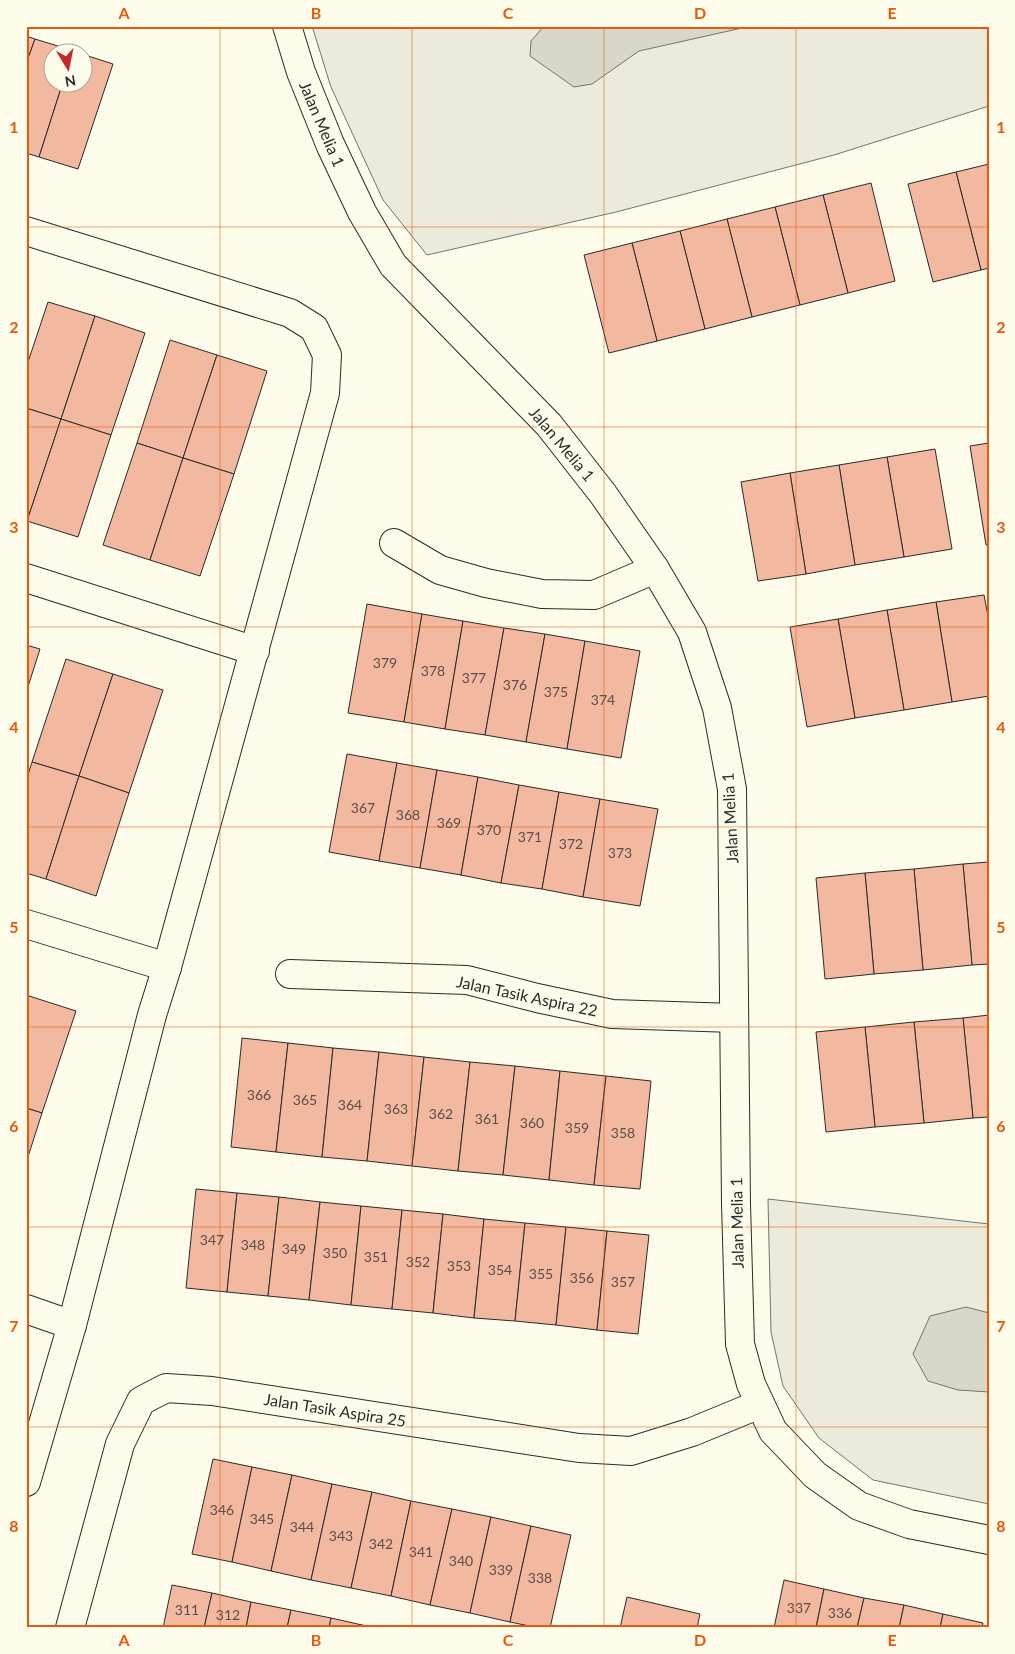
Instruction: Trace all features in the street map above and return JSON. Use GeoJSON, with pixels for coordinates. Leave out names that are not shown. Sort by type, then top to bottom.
{"type":"FeatureCollection","features":[{"type":"Feature","properties":{"kind":"street","name":"Jalan Melia 1"},"geometry":{"type":"LineString","coordinates":[[287,26],[301,72],[330,144],[362,212],[393,264],[549,425],[603,494],[655,569],[692,632],[717,708],[732,789],[736,1204],[740,1344],[751,1384],[760,1404],[773,1431],[815,1475],[860,1506],[909,1524],[989,1540]]}},
{"type":"Feature","properties":{"kind":"street"},"geometry":{"type":"LineString","coordinates":[[26,231],[290,313],[314,328],[327,355],[325,393],[167,967],[152,1015],[72,1325],[26,1482]]}},
{"type":"Feature","properties":{"kind":"street"},"geometry":{"type":"LineString","coordinates":[[394,543],[440,570],[542,594],[594,595],[655,569]]}},
{"type":"Feature","properties":{"kind":"street"},"geometry":{"type":"LineString","coordinates":[[26,578],[254,651]]}},
{"type":"Feature","properties":{"kind":"street"},"geometry":{"type":"LineString","coordinates":[[26,924],[167,967]]}},
{"type":"Feature","properties":{"kind":"street","name":"Jalan Tasik Aspira 22"},"geometry":{"type":"LineString","coordinates":[[290,974],[467,980],[537,998],[612,1014],[734,1018]]}},
{"type":"Feature","properties":{"kind":"street"},"geometry":{"type":"LineString","coordinates":[[26,1309],[72,1325]]}},
{"type":"Feature","properties":{"kind":"street","name":"Jalan Tasik Aspira 25"},"geometry":{"type":"LineString","coordinates":[[70,1628],[120,1444],[141,1401],[166,1388],[212,1391],[579,1448],[631,1451],[692,1432],[760,1404]]}},
{"type":"Feature","properties":{"kind":"shaded area"},"geometry":{"type":"Polygon","coordinates":[[[312,26],[989,26],[989,106],[834,155],[616,212],[427,255],[383,200],[331,87],[312,26]]]}},
{"type":"Feature","properties":{"kind":"shaded area"},"geometry":{"type":"Polygon","coordinates":[[[544,26],[751,26],[639,51],[592,84],[574,87],[530,56],[531,41],[544,26]]]}},
{"type":"Feature","properties":{"kind":"shaded area"},"geometry":{"type":"Polygon","coordinates":[[[768,1199],[989,1224],[989,1504],[873,1480],[819,1438],[783,1386],[771,1332],[768,1199]]]}},
{"type":"Feature","properties":{"kind":"shaded area"},"geometry":{"type":"Polygon","coordinates":[[[966,1307],[989,1313],[989,1392],[958,1390],[928,1381],[913,1354],[930,1316],[966,1307]]]}},
{"type":"Feature","properties":{"kind":"building"},"geometry":{"type":"Polygon","coordinates":[[[26,36],[35,39],[26,64],[26,36]]]}},
{"type":"Feature","properties":{"kind":"building"},"geometry":{"type":"Polygon","coordinates":[[[35,39],[45,42],[42,42],[42,92],[60,92],[39,157],[26,153],[26,64],[35,39]]]}},
{"type":"Feature","properties":{"kind":"building"},"geometry":{"type":"Polygon","coordinates":[[[92,57],[113,64],[78,169],[39,157],[60,92],[92,92],[92,57]]]}},
{"type":"Feature","properties":{"kind":"building"},"geometry":{"type":"Polygon","coordinates":[[[989,164],[989,268],[981,270],[956,172],[989,164]]]}},
{"type":"Feature","properties":{"kind":"building"},"geometry":{"type":"Polygon","coordinates":[[[956,172],[981,270],[933,282],[908,184],[956,172]]]}},
{"type":"Feature","properties":{"kind":"building"},"geometry":{"type":"Polygon","coordinates":[[[871,183],[895,281],[848,293],[823,195],[871,183]]]}},
{"type":"Feature","properties":{"kind":"building"},"geometry":{"type":"Polygon","coordinates":[[[823,195],[848,293],[800,305],[775,207],[823,195]]]}},
{"type":"Feature","properties":{"kind":"building"},"geometry":{"type":"Polygon","coordinates":[[[775,207],[800,305],[752,317],[727,219],[775,207]]]}},
{"type":"Feature","properties":{"kind":"building"},"geometry":{"type":"Polygon","coordinates":[[[727,219],[752,317],[705,329],[680,231],[727,219]]]}},
{"type":"Feature","properties":{"kind":"building"},"geometry":{"type":"Polygon","coordinates":[[[680,231],[705,329],[657,341],[632,243],[680,231]]]}},
{"type":"Feature","properties":{"kind":"building"},"geometry":{"type":"Polygon","coordinates":[[[632,243],[657,341],[609,353],[584,255],[632,243]]]}},
{"type":"Feature","properties":{"kind":"building"},"geometry":{"type":"Polygon","coordinates":[[[48,302],[95,316],[61,419],[26,408],[26,368],[48,302]]]}},
{"type":"Feature","properties":{"kind":"building"},"geometry":{"type":"Polygon","coordinates":[[[95,316],[145,333],[111,435],[61,419],[95,316]]]}},
{"type":"Feature","properties":{"kind":"building"},"geometry":{"type":"Polygon","coordinates":[[[170,340],[217,355],[183,458],[137,443],[170,340]]]}},
{"type":"Feature","properties":{"kind":"building"},"geometry":{"type":"Polygon","coordinates":[[[217,355],[267,371],[234,474],[183,458],[217,355]]]}},
{"type":"Feature","properties":{"kind":"building"},"geometry":{"type":"Polygon","coordinates":[[[26,408],[61,419],[27,521],[26,521],[26,408]]]}},
{"type":"Feature","properties":{"kind":"building"},"geometry":{"type":"Polygon","coordinates":[[[61,419],[111,435],[78,537],[27,521],[61,419]]]}},
{"type":"Feature","properties":{"kind":"building"},"geometry":{"type":"Polygon","coordinates":[[[137,443],[183,458],[150,560],[103,545],[137,443]]]}},
{"type":"Feature","properties":{"kind":"building"},"geometry":{"type":"Polygon","coordinates":[[[989,443],[989,545],[986,545],[970,446],[989,443]]]}},
{"type":"Feature","properties":{"kind":"building"},"geometry":{"type":"Polygon","coordinates":[[[935,449],[952,549],[904,557],[887,457],[935,449]]]}},
{"type":"Feature","properties":{"kind":"building"},"geometry":{"type":"Polygon","coordinates":[[[887,457],[904,557],[855,565],[839,465],[887,457]]]}},
{"type":"Feature","properties":{"kind":"building"},"geometry":{"type":"Polygon","coordinates":[[[183,458],[234,474],[200,576],[150,560],[183,458]]]}},
{"type":"Feature","properties":{"kind":"building"},"geometry":{"type":"Polygon","coordinates":[[[839,465],[855,565],[806,574],[790,473],[839,465]]]}},
{"type":"Feature","properties":{"kind":"building"},"geometry":{"type":"Polygon","coordinates":[[[790,473],[806,574],[758,581],[741,482],[790,473]]]}},
{"type":"Feature","properties":{"kind":"building"},"geometry":{"type":"Polygon","coordinates":[[[984,595],[989,621],[989,696],[952,702],[936,602],[984,595]]]}},
{"type":"Feature","properties":{"kind":"building"},"geometry":{"type":"Polygon","coordinates":[[[936,602],[952,702],[904,710],[887,610],[936,602]]]}},
{"type":"Feature","properties":{"kind":"building"},"geometry":{"type":"Polygon","coordinates":[[[367,604],[422,614],[404,722],[348,713],[367,604]]]}},
{"type":"Feature","properties":{"kind":"building"},"geometry":{"type":"Polygon","coordinates":[[[887,610],[904,710],[855,718],[838,619],[887,610]]]}},
{"type":"Feature","properties":{"kind":"building"},"geometry":{"type":"Polygon","coordinates":[[[422,614],[463,621],[445,729],[404,722],[422,614]]]}},
{"type":"Feature","properties":{"kind":"building"},"geometry":{"type":"Polygon","coordinates":[[[838,619],[855,718],[807,727],[790,627],[838,619]]]}},
{"type":"Feature","properties":{"kind":"building"},"geometry":{"type":"Polygon","coordinates":[[[463,621],[504,628],[485,735],[445,729],[463,621]]]}},
{"type":"Feature","properties":{"kind":"building"},"geometry":{"type":"Polygon","coordinates":[[[504,628],[545,634],[526,742],[485,735],[504,628]]]}},
{"type":"Feature","properties":{"kind":"building"},"geometry":{"type":"Polygon","coordinates":[[[545,634],[585,641],[567,749],[526,742],[545,634]]]}},
{"type":"Feature","properties":{"kind":"building"},"geometry":{"type":"Polygon","coordinates":[[[585,641],[640,651],[621,758],[567,749],[585,641]]]}},
{"type":"Feature","properties":{"kind":"building"},"geometry":{"type":"Polygon","coordinates":[[[26,645],[40,649],[26,693],[26,645]]]}},
{"type":"Feature","properties":{"kind":"building"},"geometry":{"type":"Polygon","coordinates":[[[66,659],[113,674],[79,776],[32,762],[66,659]]]}},
{"type":"Feature","properties":{"kind":"building"},"geometry":{"type":"Polygon","coordinates":[[[113,674],[163,690],[129,793],[79,776],[113,674]]]}},
{"type":"Feature","properties":{"kind":"building"},"geometry":{"type":"Polygon","coordinates":[[[347,754],[397,763],[379,861],[329,852],[347,754]]]}},
{"type":"Feature","properties":{"kind":"building"},"geometry":{"type":"Polygon","coordinates":[[[32,762],[79,776],[46,879],[26,873],[26,781],[32,762]]]}},
{"type":"Feature","properties":{"kind":"building"},"geometry":{"type":"Polygon","coordinates":[[[397,763],[437,770],[420,868],[379,861],[397,763]]]}},
{"type":"Feature","properties":{"kind":"building"},"geometry":{"type":"Polygon","coordinates":[[[437,770],[478,777],[461,875],[420,868],[437,770]]]}},
{"type":"Feature","properties":{"kind":"building"},"geometry":{"type":"Polygon","coordinates":[[[79,776],[129,793],[96,896],[46,879],[79,776]]]}},
{"type":"Feature","properties":{"kind":"building"},"geometry":{"type":"Polygon","coordinates":[[[478,777],[519,785],[501,883],[461,875],[478,777]]]}},
{"type":"Feature","properties":{"kind":"building"},"geometry":{"type":"Polygon","coordinates":[[[519,785],[559,792],[542,889],[501,883],[519,785]]]}},
{"type":"Feature","properties":{"kind":"building"},"geometry":{"type":"Polygon","coordinates":[[[559,792],[600,799],[583,897],[542,889],[559,792]]]}},
{"type":"Feature","properties":{"kind":"building"},"geometry":{"type":"Polygon","coordinates":[[[600,799],[658,809],[640,906],[583,897],[600,799]]]}},
{"type":"Feature","properties":{"kind":"building"},"geometry":{"type":"Polygon","coordinates":[[[989,862],[989,964],[972,965],[963,864],[989,862]]]}},
{"type":"Feature","properties":{"kind":"building"},"geometry":{"type":"Polygon","coordinates":[[[963,864],[972,965],[923,970],[914,869],[963,864]]]}},
{"type":"Feature","properties":{"kind":"building"},"geometry":{"type":"Polygon","coordinates":[[[914,869],[923,970],[874,974],[865,873],[914,869]]]}},
{"type":"Feature","properties":{"kind":"building"},"geometry":{"type":"Polygon","coordinates":[[[865,873],[874,974],[825,979],[816,878],[865,873]]]}},
{"type":"Feature","properties":{"kind":"building"},"geometry":{"type":"Polygon","coordinates":[[[26,995],[76,1011],[42,1113],[26,1108],[26,995]]]}},
{"type":"Feature","properties":{"kind":"building"},"geometry":{"type":"Polygon","coordinates":[[[989,1015],[989,1117],[973,1118],[963,1018],[989,1015]]]}},
{"type":"Feature","properties":{"kind":"building"},"geometry":{"type":"Polygon","coordinates":[[[963,1018],[973,1118],[924,1123],[914,1022],[963,1018]]]}},
{"type":"Feature","properties":{"kind":"building"},"geometry":{"type":"Polygon","coordinates":[[[914,1022],[924,1123],[875,1127],[865,1027],[914,1022]]]}},
{"type":"Feature","properties":{"kind":"building"},"geometry":{"type":"Polygon","coordinates":[[[865,1027],[875,1127],[826,1132],[816,1032],[865,1027]]]}},
{"type":"Feature","properties":{"kind":"building"},"geometry":{"type":"Polygon","coordinates":[[[242,1038],[288,1043],[276,1152],[231,1147],[242,1038]]]}},
{"type":"Feature","properties":{"kind":"building"},"geometry":{"type":"Polygon","coordinates":[[[288,1043],[333,1048],[322,1157],[276,1152],[288,1043]]]}},
{"type":"Feature","properties":{"kind":"building"},"geometry":{"type":"Polygon","coordinates":[[[333,1048],[379,1052],[367,1161],[322,1157],[333,1048]]]}},
{"type":"Feature","properties":{"kind":"building"},"geometry":{"type":"Polygon","coordinates":[[[379,1052],[424,1057],[412,1166],[367,1161],[379,1052]]]}},
{"type":"Feature","properties":{"kind":"building"},"geometry":{"type":"Polygon","coordinates":[[[424,1057],[470,1062],[458,1171],[412,1166],[424,1057]]]}},
{"type":"Feature","properties":{"kind":"building"},"geometry":{"type":"Polygon","coordinates":[[[470,1062],[515,1066],[503,1175],[458,1171],[470,1062]]]}},
{"type":"Feature","properties":{"kind":"building"},"geometry":{"type":"Polygon","coordinates":[[[515,1066],[560,1071],[549,1180],[503,1175],[515,1066]]]}},
{"type":"Feature","properties":{"kind":"building"},"geometry":{"type":"Polygon","coordinates":[[[560,1071],[606,1076],[594,1185],[549,1180],[560,1071]]]}},
{"type":"Feature","properties":{"kind":"building"},"geometry":{"type":"Polygon","coordinates":[[[606,1076],[651,1081],[640,1189],[594,1185],[606,1076]]]}},
{"type":"Feature","properties":{"kind":"building"},"geometry":{"type":"Polygon","coordinates":[[[26,1108],[42,1113],[26,1163],[26,1108]]]}},
{"type":"Feature","properties":{"kind":"building"},"geometry":{"type":"Polygon","coordinates":[[[196,1189],[237,1193],[227,1292],[186,1288],[196,1189]]]}},
{"type":"Feature","properties":{"kind":"building"},"geometry":{"type":"Polygon","coordinates":[[[237,1193],[279,1197],[268,1296],[227,1292],[237,1193]]]}},
{"type":"Feature","properties":{"kind":"building"},"geometry":{"type":"Polygon","coordinates":[[[279,1197],[320,1202],[309,1300],[268,1296],[279,1197]]]}},
{"type":"Feature","properties":{"kind":"building"},"geometry":{"type":"Polygon","coordinates":[[[320,1202],[361,1206],[351,1305],[309,1300],[320,1202]]]}},
{"type":"Feature","properties":{"kind":"building"},"geometry":{"type":"Polygon","coordinates":[[[361,1206],[402,1210],[392,1309],[351,1305],[361,1206]]]}},
{"type":"Feature","properties":{"kind":"building"},"geometry":{"type":"Polygon","coordinates":[[[402,1210],[443,1214],[433,1313],[392,1309],[402,1210]]]}},
{"type":"Feature","properties":{"kind":"building"},"geometry":{"type":"Polygon","coordinates":[[[443,1214],[484,1219],[474,1318],[433,1313],[443,1214]]]}},
{"type":"Feature","properties":{"kind":"building"},"geometry":{"type":"Polygon","coordinates":[[[484,1219],[525,1223],[515,1321],[474,1318],[484,1219]]]}},
{"type":"Feature","properties":{"kind":"building"},"geometry":{"type":"Polygon","coordinates":[[[525,1223],[566,1227],[556,1325],[515,1321],[525,1223]]]}},
{"type":"Feature","properties":{"kind":"building"},"geometry":{"type":"Polygon","coordinates":[[[566,1227],[607,1231],[597,1330],[556,1325],[566,1227]]]}},
{"type":"Feature","properties":{"kind":"building"},"geometry":{"type":"Polygon","coordinates":[[[607,1231],[649,1235],[638,1334],[597,1330],[607,1231]]]}},
{"type":"Feature","properties":{"kind":"building"},"geometry":{"type":"Polygon","coordinates":[[[213,1459],[252,1467],[232,1562],[192,1554],[213,1459]]]}},
{"type":"Feature","properties":{"kind":"building"},"geometry":{"type":"Polygon","coordinates":[[[252,1467],[292,1475],[271,1571],[232,1562],[252,1467]]]}},
{"type":"Feature","properties":{"kind":"building"},"geometry":{"type":"Polygon","coordinates":[[[292,1475],[332,1484],[311,1580],[271,1571],[292,1475]]]}},
{"type":"Feature","properties":{"kind":"building"},"geometry":{"type":"Polygon","coordinates":[[[332,1484],[372,1492],[351,1588],[311,1580],[332,1484]]]}},
{"type":"Feature","properties":{"kind":"building"},"geometry":{"type":"Polygon","coordinates":[[[372,1492],[411,1501],[391,1596],[351,1588],[372,1492]]]}},
{"type":"Feature","properties":{"kind":"building"},"geometry":{"type":"Polygon","coordinates":[[[411,1501],[452,1509],[430,1605],[391,1596],[411,1501]]]}},
{"type":"Feature","properties":{"kind":"building"},"geometry":{"type":"Polygon","coordinates":[[[452,1509],[491,1517],[470,1613],[430,1605],[452,1509]]]}},
{"type":"Feature","properties":{"kind":"building"},"geometry":{"type":"Polygon","coordinates":[[[491,1517],[531,1526],[510,1622],[470,1613],[491,1517]]]}},
{"type":"Feature","properties":{"kind":"building"},"geometry":{"type":"Polygon","coordinates":[[[531,1526],[571,1535],[550,1628],[539,1628],[510,1622],[531,1526]]]}},
{"type":"Feature","properties":{"kind":"building"},"geometry":{"type":"Polygon","coordinates":[[[784,1580],[824,1589],[816,1628],[774,1628],[784,1580]]]}},
{"type":"Feature","properties":{"kind":"building"},"geometry":{"type":"Polygon","coordinates":[[[172,1585],[212,1593],[204,1628],[163,1628],[172,1585]]]}},
{"type":"Feature","properties":{"kind":"building"},"geometry":{"type":"Polygon","coordinates":[[[824,1589],[864,1598],[857,1628],[816,1628],[824,1589]]]}},
{"type":"Feature","properties":{"kind":"building"},"geometry":{"type":"Polygon","coordinates":[[[212,1593],[251,1602],[246,1628],[204,1628],[212,1593]]]}},
{"type":"Feature","properties":{"kind":"building"},"geometry":{"type":"Polygon","coordinates":[[[627,1597],[700,1614],[697,1628],[620,1628],[627,1597]]]}},
{"type":"Feature","properties":{"kind":"building"},"geometry":{"type":"Polygon","coordinates":[[[864,1598],[904,1605],[899,1628],[857,1628],[864,1598]]]}},
{"type":"Feature","properties":{"kind":"building"},"geometry":{"type":"Polygon","coordinates":[[[251,1602],[291,1610],[287,1628],[246,1628],[251,1602]]]}},
{"type":"Feature","properties":{"kind":"building"},"geometry":{"type":"Polygon","coordinates":[[[904,1605],[943,1614],[940,1628],[899,1628],[904,1605]]]}},
{"type":"Feature","properties":{"kind":"building"},"geometry":{"type":"Polygon","coordinates":[[[291,1610],[331,1618],[329,1628],[287,1628],[291,1610]]]}},
{"type":"Feature","properties":{"kind":"building"},"geometry":{"type":"Polygon","coordinates":[[[943,1614],[983,1623],[982,1628],[940,1628],[943,1614]]]}},
{"type":"Feature","properties":{"kind":"building"},"geometry":{"type":"Polygon","coordinates":[[[331,1618],[371,1627],[329,1628],[331,1618]]]}}]}
